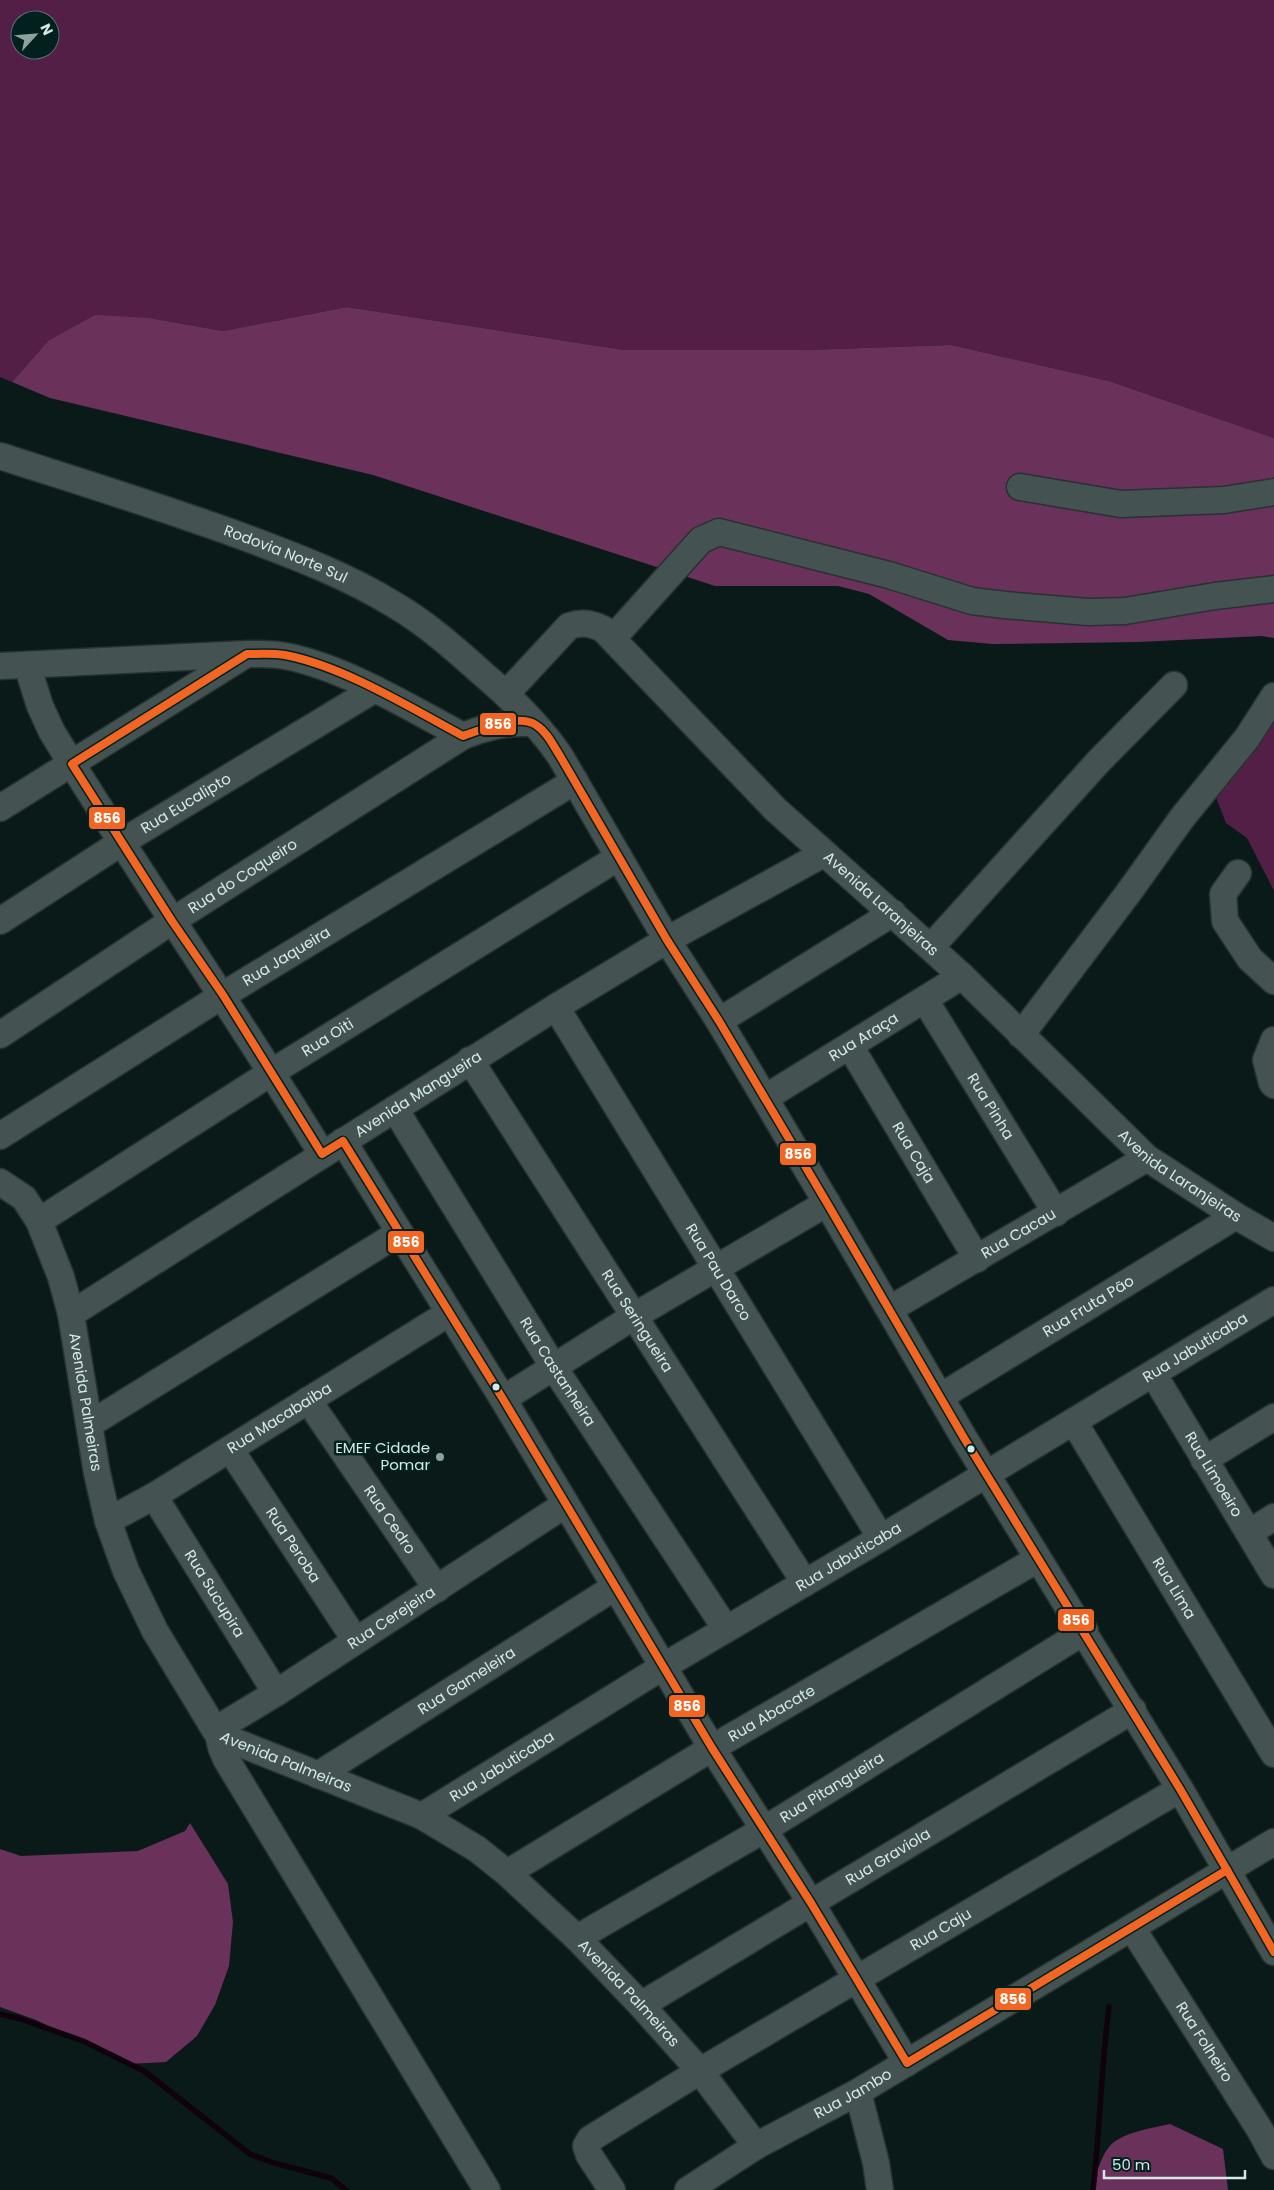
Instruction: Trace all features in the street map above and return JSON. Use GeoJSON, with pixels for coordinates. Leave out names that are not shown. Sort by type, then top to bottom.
{"type":"FeatureCollection","features":[{"type":"Feature","properties":{"kind":"street","name":"Rodovia Norte Sul"},"geometry":{"type":"LineString","coordinates":[[0,456],[135,499],[312,563],[393,604],[438,635],[506,694],[548,739],[575,781],[667,940],[765,1098],[986,1475],[1180,1788],[1274,1952]]}},
{"type":"Feature","properties":{"kind":"street"},"geometry":{"type":"LineString","coordinates":[[1020,487],[1121,504],[1224,500],[1274,492]]}},
{"type":"Feature","properties":{"kind":"street"},"geometry":{"type":"LineString","coordinates":[[613,638],[701,540],[719,532],[889,575],[972,601],[1005,605],[1088,612],[1125,611],[1215,596],[1274,589]]}},
{"type":"Feature","properties":{"kind":"street","name":"Avenida Laranjeiras"},"geometry":{"type":"LineString","coordinates":[[506,694],[569,626],[580,622],[593,624],[613,638],[742,776],[823,854],[893,913],[962,976],[1147,1158],[1236,1216],[1274,1238]]}},
{"type":"Feature","properties":{"kind":"street"},"geometry":{"type":"LineString","coordinates":[[0,808],[247,654]]}},
{"type":"Feature","properties":{"kind":"street"},"geometry":{"type":"LineString","coordinates":[[0,666],[269,654],[299,659],[374,689],[463,736],[489,726],[532,723]]}},
{"type":"Feature","properties":{"kind":"street"},"geometry":{"type":"LineString","coordinates":[[27,665],[44,717],[72,764],[172,921],[223,995],[272,1072],[399,1233],[504,1398],[712,1748],[812,1903],[907,2063]]}},
{"type":"Feature","properties":{"kind":"street"},"geometry":{"type":"LineString","coordinates":[[931,947],[1099,761],[1174,685]]}},
{"type":"Feature","properties":{"kind":"street","name":"Rua Eucalipto"},"geometry":{"type":"LineString","coordinates":[[0,922],[122,842],[374,689]]}},
{"type":"Feature","properties":{"kind":"street"},"geometry":{"type":"LineString","coordinates":[[1021,1035],[1129,892],[1182,818],[1248,738],[1274,696]]}},
{"type":"Feature","properties":{"kind":"street","name":"Rua do Coqueiro"},"geometry":{"type":"LineString","coordinates":[[0,1035],[172,921],[463,736]]}},
{"type":"Feature","properties":{"kind":"street","name":"Rua Jaqueira"},"geometry":{"type":"LineString","coordinates":[[0,1136],[223,995],[575,781]]}},
{"type":"Feature","properties":{"kind":"street","name":"Avenida Mangueira"},"geometry":{"type":"LineString","coordinates":[[71,1314],[556,1007],[667,940],[823,854]]}},
{"type":"Feature","properties":{"kind":"street","name":"Rua Oiti"},"geometry":{"type":"LineString","coordinates":[[39,1220],[272,1072],[619,857]]}},
{"type":"Feature","properties":{"kind":"street"},"geometry":{"type":"LineString","coordinates":[[1238,873],[1223,894],[1225,921],[1250,959],[1274,981]]}},
{"type":"Feature","properties":{"kind":"street"},"geometry":{"type":"LineString","coordinates":[[719,1021],[893,913]]}},
{"type":"Feature","properties":{"kind":"street","name":"Rua Araça"},"geometry":{"type":"LineString","coordinates":[[765,1098],[962,976]]}},
{"type":"Feature","properties":{"kind":"street","name":"Rua Pinha"},"geometry":{"type":"LineString","coordinates":[[925,1000],[1056,1213]]}},
{"type":"Feature","properties":{"kind":"street","name":"Rua Pau Darco"},"geometry":{"type":"LineString","coordinates":[[556,1007],[882,1538]]}},
{"type":"Feature","properties":{"kind":"street"},"geometry":{"type":"LineString","coordinates":[[1274,1040],[1266,1060],[1274,1085]]}},
{"type":"Feature","properties":{"kind":"street","name":"Rua Caja"},"geometry":{"type":"LineString","coordinates":[[850,1046],[977,1259]]}},
{"type":"Feature","properties":{"kind":"street","name":"Rua Seringueira"},"geometry":{"type":"LineString","coordinates":[[470,1060],[636,1315],[805,1583]]}},
{"type":"Feature","properties":{"kind":"street","name":"Rua Castanheira"},"geometry":{"type":"LineString","coordinates":[[395,1109],[553,1366],[726,1629]]}},
{"type":"Feature","properties":{"kind":"street","name":"Rua Cacau"},"geometry":{"type":"LineString","coordinates":[[890,1310],[1147,1158]]}},
{"type":"Feature","properties":{"kind":"street","name":"Avenida Palmeiras"},"geometry":{"type":"LineString","coordinates":[[0,1182],[24,1198],[39,1220],[61,1278],[71,1314],[90,1424],[96,1473],[108,1521],[126,1571],[155,1631],[217,1731],[226,1738],[422,1816],[477,1849],[507,1873],[577,1938],[641,2005],[700,2071],[756,2146]]}},
{"type":"Feature","properties":{"kind":"street"},"geometry":{"type":"LineString","coordinates":[[504,1398],[636,1315],[827,1203]]}},
{"type":"Feature","properties":{"kind":"street","name":"Rua Fruta Pão"},"geometry":{"type":"LineString","coordinates":[[940,1397],[1236,1216]]}},
{"type":"Feature","properties":{"kind":"street"},"geometry":{"type":"LineString","coordinates":[[90,1424],[399,1233]]}},
{"type":"Feature","properties":{"kind":"street","name":"Rua Jabuticaba"},"geometry":{"type":"LineString","coordinates":[[422,1816],[664,1666],[1154,1375],[1274,1300]]}},
{"type":"Feature","properties":{"kind":"street","name":"Rua Macabaiba"},"geometry":{"type":"LineString","coordinates":[[108,1521],[154,1496],[449,1313]]}},
{"type":"Feature","properties":{"kind":"street","name":"Rua Limoeiro"},"geometry":{"type":"LineString","coordinates":[[1154,1375],[1274,1575]]}},
{"type":"Feature","properties":{"kind":"street","name":"Rua Cedro"},"geometry":{"type":"LineString","coordinates":[[308,1400],[437,1589]]}},
{"type":"Feature","properties":{"kind":"street"},"geometry":{"type":"LineString","coordinates":[[1204,1460],[1274,1417]]}},
{"type":"Feature","properties":{"kind":"street","name":"Rua Lima"},"geometry":{"type":"LineString","coordinates":[[1074,1422],[1274,1754]]}},
{"type":"Feature","properties":{"kind":"street","name":"Rua Peroba"},"geometry":{"type":"LineString","coordinates":[[230,1449],[356,1641]]}},
{"type":"Feature","properties":{"kind":"street","name":"Rua Sucupira"},"geometry":{"type":"LineString","coordinates":[[154,1496],[276,1693]]}},
{"type":"Feature","properties":{"kind":"street","name":"Rua Cerejeira"},"geometry":{"type":"LineString","coordinates":[[217,1731],[566,1504]]}},
{"type":"Feature","properties":{"kind":"street"},"geometry":{"type":"LineString","coordinates":[[1249,1533],[1274,1517]]}},
{"type":"Feature","properties":{"kind":"street","name":"Rua Abacate"},"geometry":{"type":"LineString","coordinates":[[507,1873],[712,1748],[1038,1559]]}},
{"type":"Feature","properties":{"kind":"street","name":"Rua Gameleira"},"geometry":{"type":"LineString","coordinates":[[318,1775],[615,1587]]}},
{"type":"Feature","properties":{"kind":"street","name":"Rua Pitangueira"},"geometry":{"type":"LineString","coordinates":[[577,1938],[765,1828],[1084,1631]]}},
{"type":"Feature","properties":{"kind":"street","name":"Rua Graviola"},"geometry":{"type":"LineString","coordinates":[[641,2005],[1133,1710]]}},
{"type":"Feature","properties":{"kind":"street"},"geometry":{"type":"LineString","coordinates":[[217,1731],[226,1759],[487,2190]]}},
{"type":"Feature","properties":{"kind":"street","name":"Rua Caju"},"geometry":{"type":"LineString","coordinates":[[612,2190],[589,2155],[587,2142],[700,2071],[1180,1788]]}},
{"type":"Feature","properties":{"kind":"street","name":"Rua Jambo"},"geometry":{"type":"LineString","coordinates":[[688,2190],[756,2146],[858,2092],[1274,1842]]}},
{"type":"Feature","properties":{"kind":"street","name":"Rua Folheiro"},"geometry":{"type":"LineString","coordinates":[[1132,1928],[1260,2130],[1274,2156]]}},
{"type":"Feature","properties":{"kind":"street"},"geometry":{"type":"LineString","coordinates":[[858,2092],[876,2163],[880,2190]]}},
{"type":"Feature","properties":{"kind":"shaded area"},"geometry":{"type":"Polygon","coordinates":[[[0,0],[1274,0],[1274,438],[1109,381],[951,345],[806,350],[624,350],[347,307],[223,331],[150,318],[48,341],[12,382],[0,377],[0,0]]]}},
{"type":"Feature","properties":{"kind":"shaded area"},"geometry":{"type":"Polygon","coordinates":[[[347,307],[624,350],[806,350],[951,345],[1109,381],[1274,438],[1274,638],[1262,636],[1139,642],[992,644],[948,640],[869,594],[838,586],[715,586],[373,475],[50,398],[12,382],[48,341],[95,315],[150,318],[223,331],[347,307]]]}},
{"type":"Feature","properties":{"kind":"shaded area"},"geometry":{"type":"Polygon","coordinates":[[[1274,695],[1274,891],[1247,838],[1226,823],[1212,787],[1274,695]]]}},
{"type":"Feature","properties":{"kind":"shaded area"},"geometry":{"type":"Polygon","coordinates":[[[190,1823],[228,1884],[233,1922],[229,1966],[215,2005],[197,2036],[166,2062],[128,2064],[36,2020],[0,2007],[0,1849],[21,1856],[138,1851],[185,1831],[190,1823]]]}},
{"type":"Feature","properties":{"kind":"shaded area"},"geometry":{"type":"Polygon","coordinates":[[[1170,2124],[1223,2149],[1228,2190],[1091,2190],[1103,2156],[1114,2142],[1138,2131],[1170,2124]]]}},
{"type":"Feature","properties":{"kind":"waterway"},"geometry":{"type":"LineString","coordinates":[[1093,2190],[1109,2007]]}},
{"type":"Feature","properties":{"kind":"waterway"},"geometry":{"type":"LineString","coordinates":[[0,2014],[21,2019],[83,2041],[144,2071],[250,2154],[274,2163],[331,2178],[346,2190]]}},
{"type":"Feature","properties":{"kind":"transit line","name":"856"},"geometry":{"type":"LineString","coordinates":[[247,654],[285,655],[330,668],[376,689],[463,736],[500,724],[520,721],[536,725],[547,735],[667,940],[719,1021],[827,1203],[964,1438],[1180,1789],[1227,1870],[907,2063],[811,1903],[712,1748],[503,1399],[343,1141],[322,1154],[223,995],[172,921],[72,764],[247,654]]}},
{"type":"Feature","properties":{"kind":"transit line","name":"856"},"geometry":{"type":"LineString","coordinates":[[1227,1870],[1274,1952]]}},
{"type":"Feature","properties":{"kind":"place","name":"EMEF Cidade Pomar"},"geometry":{"type":"Point","coordinates":[440,1457]}}]}
